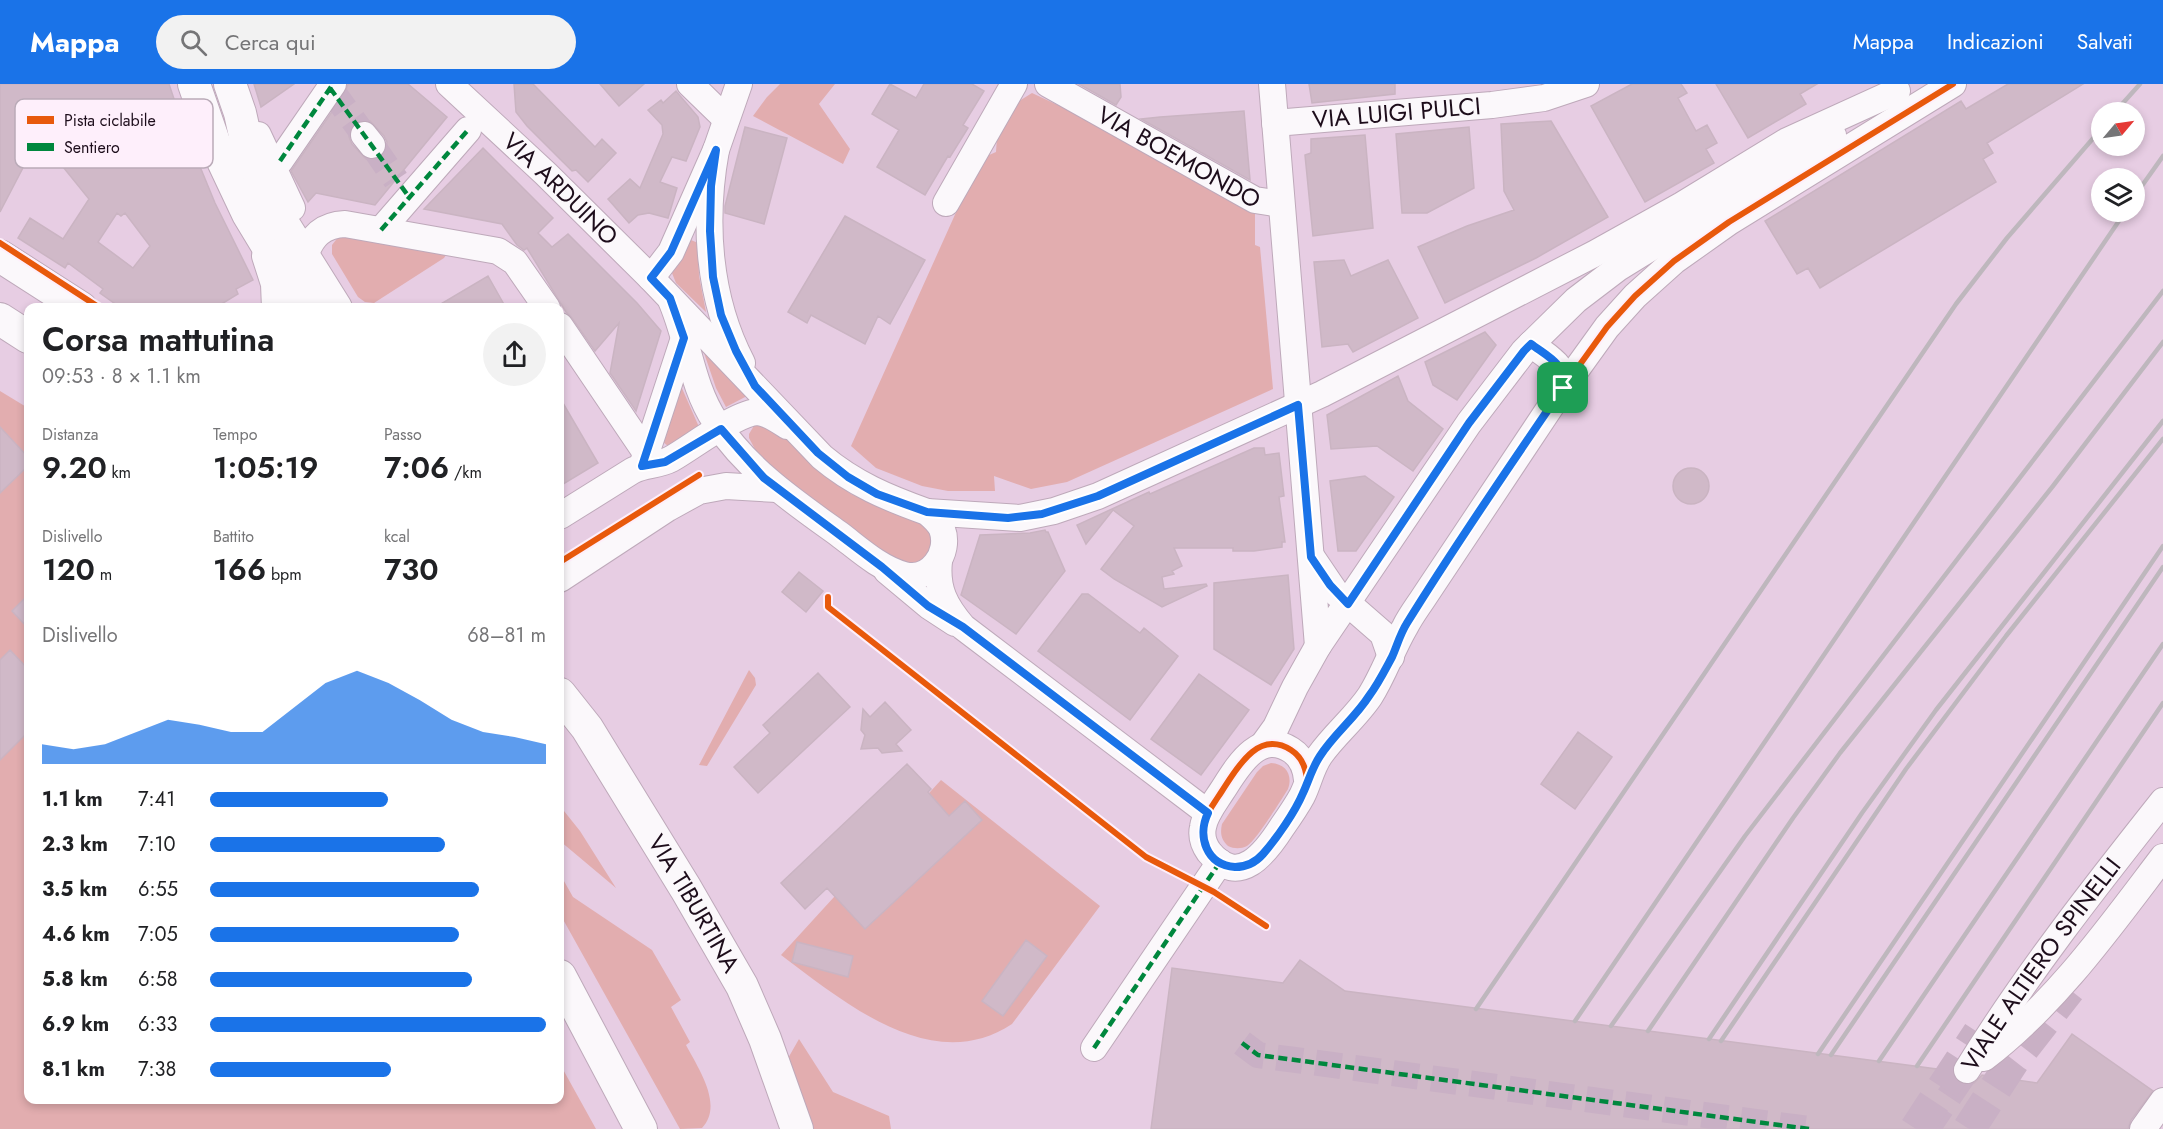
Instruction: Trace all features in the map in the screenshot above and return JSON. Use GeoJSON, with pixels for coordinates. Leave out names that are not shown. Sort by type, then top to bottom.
{"type":"FeatureCollection","features":[{"type":"Feature","properties":{"kind":"main road"},"geometry":{"type":"LineString","coordinates":[[194,84],[199,99]]}},
{"type":"Feature","properties":{"kind":"main road"},"geometry":{"type":"LineString","coordinates":[[230,84],[248,149],[262,182],[284,225],[333,303]]}},
{"type":"Feature","properties":{"kind":"main road"},"geometry":{"type":"LineString","coordinates":[[213,139],[248,214],[302,303]]}},
{"type":"Feature","properties":{"kind":"main road"},"geometry":{"type":"LineString","coordinates":[[0,256],[73,303]]}},
{"type":"Feature","properties":{"kind":"main road"},"geometry":{"type":"LineString","coordinates":[[0,319],[24,334]]}},
{"type":"Feature","properties":{"kind":"main road"},"geometry":{"type":"LineString","coordinates":[[564,679],[587,728]]}},
{"type":"Feature","properties":{"kind":"main road","name":"VIA TIBURTINA"},"geometry":{"type":"LineString","coordinates":[[564,699],[587,728],[687,889],[742,986],[759,1023],[797,1129]]}},
{"type":"Feature","properties":{"kind":"main road"},"geometry":{"type":"LineString","coordinates":[[564,984],[640,1129]]}},
{"type":"Feature","properties":{"kind":"main road"},"geometry":{"type":"LineString","coordinates":[[564,1019],[634,1129]]}},
{"type":"Feature","properties":{"kind":"street"},"geometry":{"type":"LineString","coordinates":[[280,161],[333,84]]}},
{"type":"Feature","properties":{"kind":"street","name":"VIA ARDUINO"},"geometry":{"type":"LineString","coordinates":[[449,84],[546,174],[755,386]]}},
{"type":"Feature","properties":{"kind":"street"},"geometry":{"type":"LineString","coordinates":[[690,84],[726,118]]}},
{"type":"Feature","properties":{"kind":"street"},"geometry":{"type":"LineString","coordinates":[[946,203],[1014,84]]}},
{"type":"Feature","properties":{"kind":"street","name":"VIA BOEMONDO"},"geometry":{"type":"LineString","coordinates":[[1048,84],[1255,200],[1281,204]]}},
{"type":"Feature","properties":{"kind":"street"},"geometry":{"type":"LineString","coordinates":[[1272,84],[1318,646]]}},
{"type":"Feature","properties":{"kind":"street","name":"VIA LUIGI PULCI"},"geometry":{"type":"LineString","coordinates":[[1275,123],[1501,104],[1544,98],[1586,84]]}},
{"type":"Feature","properties":{"kind":"street"},"geometry":{"type":"LineString","coordinates":[[716,150],[711,186],[710,231],[714,288],[721,315],[736,351],[755,386],[818,453],[848,477],[877,494],[927,512],[1020,518],[1054,511],[1098,496],[1298,405],[1471,318],[1641,229],[1787,141],[1868,84]]}},
{"type":"Feature","properties":{"kind":"street"},"geometry":{"type":"LineString","coordinates":[[1903,88],[1859,119],[1618,268],[1576,300],[1513,364],[1469,423],[1318,646],[1276,727],[1263,745],[1243,761],[1208,813],[1203,824],[1203,841],[1210,853],[1220,862],[1237,867],[1252,863],[1259,858],[1297,804],[1322,753],[1350,723],[1368,698],[1412,614],[1563,388],[1614,319],[1652,280],[1682,255],[1759,203],[1953,84]]}},
{"type":"Feature","properties":{"kind":"street"},"geometry":{"type":"LineString","coordinates":[[651,278],[671,252],[716,150],[740,85]]}},
{"type":"Feature","properties":{"kind":"street"},"geometry":{"type":"LineString","coordinates":[[1787,141],[1903,88]]}},
{"type":"Feature","properties":{"kind":"street"},"geometry":{"type":"LineString","coordinates":[[214,142],[244,130]]}},
{"type":"Feature","properties":{"kind":"street"},"geometry":{"type":"LineString","coordinates":[[381,230],[403,188],[468,130]]}},
{"type":"Feature","properties":{"kind":"street"},"geometry":{"type":"LineString","coordinates":[[248,214],[273,278],[275,303]]}},
{"type":"Feature","properties":{"kind":"street"},"geometry":{"type":"LineString","coordinates":[[305,257],[311,241],[319,232],[330,226],[345,224],[502,252],[515,262],[544,303]]}},
{"type":"Feature","properties":{"kind":"street"},"geometry":{"type":"LineString","coordinates":[[670,298],[699,387],[712,417],[755,469],[777,489],[882,567],[928,606],[963,627],[1208,813]]}},
{"type":"Feature","properties":{"kind":"street"},"geometry":{"type":"LineString","coordinates":[[564,332],[644,459],[665,462],[747,414],[760,412],[775,418],[804,438]]}},
{"type":"Feature","properties":{"kind":"street"},"geometry":{"type":"LineString","coordinates":[[564,513],[644,459],[684,338]]}},
{"type":"Feature","properties":{"kind":"street"},"geometry":{"type":"LineString","coordinates":[[1531,344],[1559,366],[1564,375],[1563,388]]}},
{"type":"Feature","properties":{"kind":"street"},"geometry":{"type":"LineString","coordinates":[[564,576],[668,508],[699,491],[726,486],[777,489]]}},
{"type":"Feature","properties":{"kind":"street"},"geometry":{"type":"LineString","coordinates":[[927,512],[942,529],[944,543],[939,561],[938,578],[943,599],[963,627]]}},
{"type":"Feature","properties":{"kind":"street"},"geometry":{"type":"LineString","coordinates":[[1311,557],[1330,585],[1383,634],[1391,657]]}},
{"type":"Feature","properties":{"kind":"street"},"geometry":{"type":"LineString","coordinates":[[882,567],[904,575],[915,576],[927,573],[939,561]]}},
{"type":"Feature","properties":{"kind":"street"},"geometry":{"type":"LineString","coordinates":[[1263,745],[1281,745],[1294,753],[1305,767],[1307,780]]}},
{"type":"Feature","properties":{"kind":"street","name":"VIALE ALTIERO SPINELLI"},"geometry":{"type":"LineString","coordinates":[[2163,801],[2052,944],[1967,1070],[2016,1030],[2081,964],[2163,856]]}},
{"type":"Feature","properties":{"kind":"street"},"geometry":{"type":"LineString","coordinates":[[1094,1048],[1220,862]]}},
{"type":"Feature","properties":{"kind":"street"},"geometry":{"type":"LineString","coordinates":[[2143,1129],[2163,1101]]}},
{"type":"Feature","properties":{"kind":"shaded area"},"geometry":{"type":"Polygon","coordinates":[[[780,84],[835,84],[819,104],[850,149],[843,164],[753,116],[780,84]]]}},
{"type":"Feature","properties":{"kind":"shaded area"},"geometry":{"type":"Polygon","coordinates":[[[1032,93],[1064,108],[1255,213],[1255,245],[1260,247],[1273,389],[1067,482],[1031,489],[994,476],[995,491],[948,491],[922,486],[876,468],[851,446],[980,159],[996,152],[997,137],[1008,108],[1032,93]]]}},
{"type":"Feature","properties":{"kind":"shaded area"},"geometry":{"type":"Polygon","coordinates":[[[339,236],[446,255],[374,303],[365,302],[358,297],[332,254],[332,245],[339,236]]]}},
{"type":"Feature","properties":{"kind":"shaded area"},"geometry":{"type":"Polygon","coordinates":[[[691,240],[698,243],[699,276],[706,312],[676,283],[672,273],[691,240]]]}},
{"type":"Feature","properties":{"kind":"shaded area"},"geometry":{"type":"Polygon","coordinates":[[[703,350],[747,396],[726,407],[716,388],[703,350]]]}},
{"type":"Feature","properties":{"kind":"shaded area"},"geometry":{"type":"Polygon","coordinates":[[[681,386],[699,427],[668,446],[663,442],[681,386]]]}},
{"type":"Feature","properties":{"kind":"shaded area"},"geometry":{"type":"Polygon","coordinates":[[[0,391],[24,406],[24,1104],[564,1104],[564,1071],[596,1129],[0,1129],[0,391]]]}},
{"type":"Feature","properties":{"kind":"shaded area"},"geometry":{"type":"Polygon","coordinates":[[[755,424],[773,425],[820,471],[851,494],[924,524],[932,535],[932,549],[921,564],[898,565],[779,475],[757,453],[749,438],[755,424]]]}},
{"type":"Feature","properties":{"kind":"shaded area"},"geometry":{"type":"Polygon","coordinates":[[[749,670],[755,678],[756,685],[707,766],[699,765],[749,670]]]}},
{"type":"Feature","properties":{"kind":"shaded area"},"geometry":{"type":"Polygon","coordinates":[[[1271,763],[1287,771],[1290,779],[1288,789],[1251,843],[1240,848],[1228,846],[1222,836],[1222,824],[1257,772],[1263,766],[1271,763]]]}},
{"type":"Feature","properties":{"kind":"shaded area"},"geometry":{"type":"Polygon","coordinates":[[[941,780],[1100,906],[1012,1024],[982,1038],[951,1042],[920,1038],[890,1027],[832,993],[781,955],[941,780]]]}},
{"type":"Feature","properties":{"kind":"shaded area"},"geometry":{"type":"Polygon","coordinates":[[[564,811],[580,831],[616,888],[564,844],[564,811]]]}},
{"type":"Feature","properties":{"kind":"shaded area"},"geometry":{"type":"Polygon","coordinates":[[[564,881],[573,897],[652,950],[681,1000],[671,1007],[690,1042],[686,1045],[707,1086],[710,1109],[708,1119],[702,1128],[680,1129],[564,921],[564,881]]]}},
{"type":"Feature","properties":{"kind":"shaded area"},"geometry":{"type":"Polygon","coordinates":[[[799,1039],[833,1092],[889,1116],[891,1129],[809,1129],[787,1060],[799,1039]]]}},
{"type":"Feature","properties":{"kind":"building"},"geometry":{"type":"Polygon","coordinates":[[[0,84],[169,84],[174,99],[15,99],[15,168],[23,168],[0,212],[0,84]]]}},
{"type":"Feature","properties":{"kind":"building"},"geometry":{"type":"Polygon","coordinates":[[[254,84],[294,84],[261,107],[254,84]]]}},
{"type":"Feature","properties":{"kind":"building"},"geometry":{"type":"Polygon","coordinates":[[[348,84],[408,84],[447,117],[375,205],[316,193],[308,202],[291,171],[345,93],[348,84]],[[361,120],[354,124],[350,129],[349,137],[352,144],[366,159],[374,160],[381,157],[386,150],[387,142],[370,121],[361,120]]]}},
{"type":"Feature","properties":{"kind":"building"},"geometry":{"type":"Polygon","coordinates":[[[514,84],[533,84],[595,147],[602,139],[616,153],[588,182],[576,170],[572,171],[516,112],[514,84]]]}},
{"type":"Feature","properties":{"kind":"building"},"geometry":{"type":"Polygon","coordinates":[[[600,84],[644,84],[619,106],[600,84]]]}},
{"type":"Feature","properties":{"kind":"building"},"geometry":{"type":"Polygon","coordinates":[[[890,84],[916,98],[924,84],[972,84],[984,91],[963,125],[968,128],[925,195],[877,167],[899,130],[872,114],[890,84]]]}},
{"type":"Feature","properties":{"kind":"building"},"geometry":{"type":"Polygon","coordinates":[[[1079,84],[1120,84],[1121,97],[1116,105],[1079,84]]]}},
{"type":"Feature","properties":{"kind":"building"},"geometry":{"type":"Polygon","coordinates":[[[1309,84],[1395,84],[1395,94],[1312,103],[1309,84]]]}},
{"type":"Feature","properties":{"kind":"building"},"geometry":{"type":"Polygon","coordinates":[[[1632,84],[1681,84],[1687,93],[1678,98],[1696,131],[1707,125],[1717,143],[1706,149],[1714,163],[1645,202],[1591,106],[1632,84]]]}},
{"type":"Feature","properties":{"kind":"building"},"geometry":{"type":"Polygon","coordinates":[[[1716,84],[1817,84],[1800,94],[1806,104],[1748,138],[1716,84]]]}},
{"type":"Feature","properties":{"kind":"building"},"geometry":{"type":"Polygon","coordinates":[[[2008,84],[2083,84],[1987,143],[1993,153],[1983,159],[1996,182],[1820,288],[1808,268],[1797,274],[1765,221],[1961,101],[1966,109],[2008,84]]]}},
{"type":"Feature","properties":{"kind":"building"},"geometry":{"type":"Polygon","coordinates":[[[676,91],[698,117],[700,127],[686,161],[672,157],[660,182],[677,188],[668,218],[649,213],[638,215],[629,223],[608,199],[630,179],[640,188],[663,134],[662,125],[648,110],[661,100],[663,103],[676,91]]]}},
{"type":"Feature","properties":{"kind":"building"},"geometry":{"type":"Polygon","coordinates":[[[1244,111],[1250,180],[1141,119],[1160,117],[1244,111]]]}},
{"type":"Feature","properties":{"kind":"building"},"geometry":{"type":"Polygon","coordinates":[[[1551,121],[1608,217],[1536,258],[1445,303],[1418,247],[1467,226],[1514,210],[1504,191],[1501,124],[1551,121]]]}},
{"type":"Feature","properties":{"kind":"building"},"geometry":{"type":"Polygon","coordinates":[[[745,127],[787,138],[764,224],[725,213],[745,127]]]}},
{"type":"Feature","properties":{"kind":"building"},"geometry":{"type":"Polygon","coordinates":[[[1469,127],[1474,188],[1427,213],[1402,213],[1396,134],[1469,127]]]}},
{"type":"Feature","properties":{"kind":"building"},"geometry":{"type":"Polygon","coordinates":[[[1365,135],[1373,228],[1313,236],[1305,155],[1311,153],[1311,139],[1365,135]]]}},
{"type":"Feature","properties":{"kind":"building"},"geometry":{"type":"Polygon","coordinates":[[[483,148],[553,218],[538,233],[552,247],[568,234],[637,303],[661,331],[636,411],[610,373],[619,323],[595,351],[566,312],[564,303],[561,303],[527,248],[524,250],[517,245],[502,224],[424,209],[483,148]]]}},
{"type":"Feature","properties":{"kind":"building"},"geometry":{"type":"Polygon","coordinates":[[[64,168],[201,168],[253,280],[236,289],[238,294],[223,303],[114,303],[100,293],[103,289],[68,263],[65,268],[18,238],[30,218],[63,239],[89,199],[64,168]],[[117,213],[98,242],[133,268],[150,246],[125,213],[121,216],[117,213]]]}},
{"type":"Feature","properties":{"kind":"building"},"geometry":{"type":"Polygon","coordinates":[[[845,216],[925,260],[890,324],[878,316],[865,344],[811,315],[807,323],[788,312],[845,216]]]}},
{"type":"Feature","properties":{"kind":"building"},"geometry":{"type":"Polygon","coordinates":[[[1344,260],[1351,276],[1388,260],[1418,318],[1353,352],[1348,344],[1322,347],[1314,262],[1344,260]]]}},
{"type":"Feature","properties":{"kind":"building"},"geometry":{"type":"Polygon","coordinates":[[[488,276],[503,303],[442,303],[488,276]]]}},
{"type":"Feature","properties":{"kind":"building"},"geometry":{"type":"Polygon","coordinates":[[[1485,332],[1496,345],[1457,400],[1433,385],[1425,362],[1485,332]]]}},
{"type":"Feature","properties":{"kind":"building"},"geometry":{"type":"Polygon","coordinates":[[[1398,376],[1408,401],[1443,429],[1413,471],[1377,446],[1331,449],[1327,415],[1398,376]]]}},
{"type":"Feature","properties":{"kind":"building"},"geometry":{"type":"Polygon","coordinates":[[[564,405],[598,463],[564,484],[564,405]]]}},
{"type":"Feature","properties":{"kind":"building"},"geometry":{"type":"Polygon","coordinates":[[[0,427],[24,453],[24,470],[0,493],[0,427]]]}},
{"type":"Feature","properties":{"kind":"building"},"geometry":{"type":"Polygon","coordinates":[[[1254,448],[1264,448],[1265,455],[1279,453],[1284,496],[1279,497],[1285,542],[1282,542],[1282,547],[1254,551],[1233,551],[1233,548],[1174,548],[1182,566],[1172,571],[1174,574],[1162,577],[1164,589],[1206,584],[1207,586],[1162,607],[1101,569],[1134,526],[1113,510],[1086,544],[1077,525],[1254,448]]]}},
{"type":"Feature","properties":{"kind":"building"},"geometry":{"type":"Polygon","coordinates":[[[1691,468],[1704,473],[1709,486],[1704,499],[1691,504],[1678,499],[1673,486],[1678,473],[1691,468]]]}},
{"type":"Feature","properties":{"kind":"building"},"geometry":{"type":"Polygon","coordinates":[[[1365,476],[1394,497],[1356,551],[1338,551],[1330,481],[1365,476]]]}},
{"type":"Feature","properties":{"kind":"building"},"geometry":{"type":"Polygon","coordinates":[[[1045,530],[1048,532],[1065,571],[1016,634],[961,595],[980,535],[1030,533],[1045,530]]]}},
{"type":"Feature","properties":{"kind":"building"},"geometry":{"type":"Polygon","coordinates":[[[799,572],[823,591],[806,612],[782,592],[799,572]]]}},
{"type":"Feature","properties":{"kind":"building"},"geometry":{"type":"Polygon","coordinates":[[[1288,575],[1294,649],[1271,685],[1214,649],[1214,583],[1288,575]]]}},
{"type":"Feature","properties":{"kind":"building"},"geometry":{"type":"Polygon","coordinates":[[[1082,594],[1088,594],[1140,633],[1144,628],[1178,656],[1130,720],[1038,651],[1082,594]]]}},
{"type":"Feature","properties":{"kind":"building"},"geometry":{"type":"Polygon","coordinates":[[[24,599],[24,624],[12,611],[24,599]]]}},
{"type":"Feature","properties":{"kind":"building"},"geometry":{"type":"Polygon","coordinates":[[[10,650],[24,665],[24,736],[0,760],[0,660],[10,650]]]}},
{"type":"Feature","properties":{"kind":"building"},"geometry":{"type":"Polygon","coordinates":[[[818,673],[850,707],[758,793],[734,767],[770,733],[763,725],[818,673]]]}},
{"type":"Feature","properties":{"kind":"building"},"geometry":{"type":"Polygon","coordinates":[[[1199,674],[1249,710],[1201,775],[1151,739],[1199,674]]]}},
{"type":"Feature","properties":{"kind":"building"},"geometry":{"type":"Polygon","coordinates":[[[885,702],[911,730],[896,744],[902,751],[882,753],[878,748],[861,749],[865,735],[861,730],[863,709],[870,717],[885,702]]]}},
{"type":"Feature","properties":{"kind":"building"},"geometry":{"type":"Polygon","coordinates":[[[1578,732],[1612,757],[1575,809],[1541,784],[1578,732]]]}},
{"type":"Feature","properties":{"kind":"building"},"geometry":{"type":"Polygon","coordinates":[[[907,764],[931,789],[928,792],[949,816],[965,801],[982,820],[865,929],[827,888],[805,909],[781,883],[907,764]]]}},
{"type":"Feature","properties":{"kind":"building"},"geometry":{"type":"Polygon","coordinates":[[[1026,940],[1047,956],[1003,1016],[982,1001],[1026,940]]]}},
{"type":"Feature","properties":{"kind":"building"},"geometry":{"type":"Polygon","coordinates":[[[797,942],[853,956],[848,977],[792,962],[797,942]]]}},
{"type":"Feature","properties":{"kind":"building"},"geometry":{"type":"Polygon","coordinates":[[[1300,960],[1345,991],[1952,1071],[1959,1082],[1966,1085],[1974,1083],[1982,1075],[2037,1083],[2072,1034],[2153,1091],[2131,1120],[2128,1129],[1151,1129],[1172,968],[1283,983],[1300,960]]]}},
{"type":"Feature","properties":{"kind":"tunnel"},"geometry":{"type":"LineString","coordinates":[[330,88],[364,135]]}},
{"type":"Feature","properties":{"kind":"tunnel"},"geometry":{"type":"LineString","coordinates":[[372,145],[396,180]]}},
{"type":"Feature","properties":{"kind":"tunnel"},"geometry":{"type":"LineString","coordinates":[[1969,1129],[2013,1061],[2069,989]]}},
{"type":"Feature","properties":{"kind":"tunnel"},"geometry":{"type":"LineString","coordinates":[[1916,1129],[1979,1033]]}},
{"type":"Feature","properties":{"kind":"tunnel"},"geometry":{"type":"LineString","coordinates":[[1242,1043],[1258,1055],[1809,1129]]}},
{"type":"Feature","properties":{"kind":"tunnel"},"geometry":{"type":"LineString","coordinates":[[1927,1129],[1967,1070]]}},
{"type":"Feature","properties":{"kind":"railway"},"geometry":{"type":"LineString","coordinates":[[2124,102],[2140,84]]}},
{"type":"Feature","properties":{"kind":"railway"},"geometry":{"type":"LineString","coordinates":[[1476,1009],[1956,304],[2007,238],[2091,141]]}},
{"type":"Feature","properties":{"kind":"railway"},"geometry":{"type":"LineString","coordinates":[[2145,181],[2163,156]]}},
{"type":"Feature","properties":{"kind":"railway"},"geometry":{"type":"LineString","coordinates":[[1575,1021],[2118,222]]}},
{"type":"Feature","properties":{"kind":"railway"},"geometry":{"type":"LineString","coordinates":[[1611,1026],[1745,836],[2163,291]]}},
{"type":"Feature","properties":{"kind":"railway"},"geometry":{"type":"LineString","coordinates":[[1648,1031],[1840,753],[2053,486],[2163,342]]}},
{"type":"Feature","properties":{"kind":"railway"},"geometry":{"type":"LineString","coordinates":[[1709,1039],[1862,813],[1936,710],[2163,421]]}},
{"type":"Feature","properties":{"kind":"railway"},"geometry":{"type":"LineString","coordinates":[[1721,1041],[1906,769],[2006,636],[2163,439]]}},
{"type":"Feature","properties":{"kind":"railway"},"geometry":{"type":"LineString","coordinates":[[1818,1054],[2163,546]]}},
{"type":"Feature","properties":{"kind":"railway"},"geometry":{"type":"LineString","coordinates":[[1831,1055],[2163,567]]}},
{"type":"Feature","properties":{"kind":"railway"},"geometry":{"type":"LineString","coordinates":[[1879,1061],[2163,644]]}},
{"type":"Feature","properties":{"kind":"railway"},"geometry":{"type":"LineString","coordinates":[[1917,1066],[2163,703]]}},
{"type":"Feature","properties":{"kind":"marked path"},"geometry":{"type":"LineString","coordinates":[[280,161],[333,84]]}},
{"type":"Feature","properties":{"kind":"marked path"},"geometry":{"type":"LineString","coordinates":[[330,88],[409,197]]}},
{"type":"Feature","properties":{"kind":"marked path"},"geometry":{"type":"LineString","coordinates":[[381,230],[468,130]]}},
{"type":"Feature","properties":{"kind":"marked path"},"geometry":{"type":"LineString","coordinates":[[1094,1048],[1220,862]]}},
{"type":"Feature","properties":{"kind":"marked path"},"geometry":{"type":"LineString","coordinates":[[1242,1043],[1258,1055],[1809,1129]]}},
{"type":"Feature","properties":{"kind":"cycle path"},"geometry":{"type":"LineString","coordinates":[[1307,780],[1303,763],[1291,750],[1279,745],[1268,744],[1250,754],[1234,772],[1206,817],[1202,834],[1209,852],[1220,863],[1231,867],[1241,867],[1251,863],[1268,847],[1300,800],[1320,755],[1370,696],[1411,616],[1563,388],[1607,327],[1635,296],[1674,261],[1729,222],[1953,84]]}},
{"type":"Feature","properties":{"kind":"cycle path"},"geometry":{"type":"LineString","coordinates":[[0,243],[92,303]]}},
{"type":"Feature","properties":{"kind":"cycle path"},"geometry":{"type":"LineString","coordinates":[[564,559],[699,475]]}},
{"type":"Feature","properties":{"kind":"cycle path"},"geometry":{"type":"LineString","coordinates":[[828,597],[828,607],[1146,857],[1214,892],[1266,926]]}},
{"type":"Feature","properties":{"kind":"route"},"geometry":{"type":"LineString","coordinates":[[716,150],[711,186],[710,231],[714,288],[721,315],[736,351],[755,386],[834,467],[877,494],[927,512],[1020,518],[1054,511],[1098,496],[1298,405],[1311,557],[1336,593],[1348,604],[1469,423],[1513,364],[1531,344],[1559,366],[1564,375],[1563,388],[1404,627],[1380,680],[1350,723],[1328,745],[1316,762],[1305,790],[1270,845],[1256,861],[1237,867],[1220,862],[1206,847],[1202,829],[1208,813],[963,627],[928,606],[882,567],[796,504],[755,469],[721,429],[672,459],[642,466],[684,338],[670,298],[651,278],[671,252],[716,150]]}}]}
